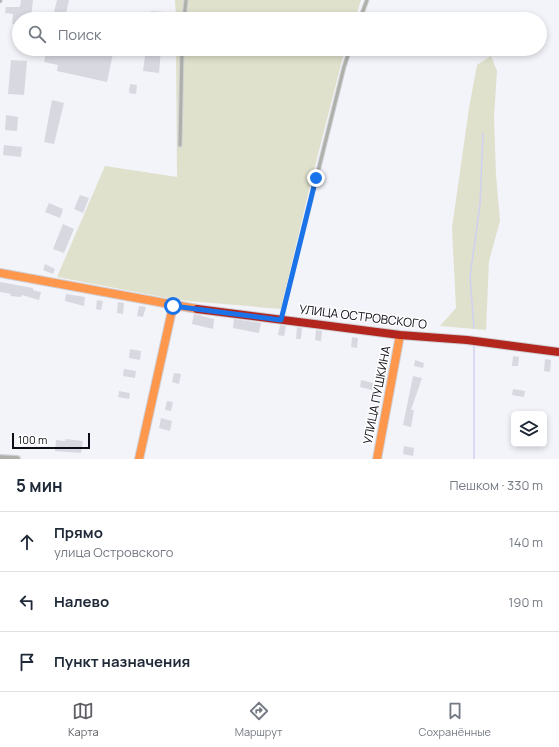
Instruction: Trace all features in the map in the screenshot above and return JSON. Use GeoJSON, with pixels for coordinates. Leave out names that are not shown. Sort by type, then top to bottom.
{"type":"FeatureCollection","features":[{"type":"Feature","properties":{"kind":"street","name":"УЛИЦА ОСТРОВСКОГО"},"geometry":{"type":"LineString","coordinates":[[0,273],[173,306],[400,335],[467,340],[559,352]]}},
{"type":"Feature","properties":{"kind":"street"},"geometry":{"type":"LineString","coordinates":[[139,459],[173,306]]}},
{"type":"Feature","properties":{"kind":"street","name":"УЛИЦА ПУШКИНА"},"geometry":{"type":"LineString","coordinates":[[377,459],[400,335]]}},
{"type":"Feature","properties":{"kind":"street"},"geometry":{"type":"LineString","coordinates":[[0,458],[17,459]]}},
{"type":"Feature","properties":{"kind":"lane"},"geometry":{"type":"LineString","coordinates":[[185,12],[186,0]]}},
{"type":"Feature","properties":{"kind":"lane"},"geometry":{"type":"LineString","coordinates":[[363,12],[367,0]]}},
{"type":"Feature","properties":{"kind":"lane"},"geometry":{"type":"LineString","coordinates":[[180,146],[182,56]]}},
{"type":"Feature","properties":{"kind":"lane"},"geometry":{"type":"LineString","coordinates":[[281,320],[348,56]]}},
{"type":"Feature","properties":{"kind":"green space"},"geometry":{"type":"Polygon","coordinates":[[[175,0],[361,0],[357,12],[176,12],[175,0]]]}},
{"type":"Feature","properties":{"kind":"green space"},"geometry":{"type":"Polygon","coordinates":[[[176,56],[343,56],[281,309],[178,300],[57,277],[105,166],[177,177],[176,56]]]}},
{"type":"Feature","properties":{"kind":"green space"},"geometry":{"type":"Polygon","coordinates":[[[491,56],[497,71],[494,117],[496,175],[500,221],[489,261],[486,330],[440,326],[456,308],[452,228],[469,108],[477,65],[491,56]]]}},
{"type":"Feature","properties":{"kind":"building"},"geometry":{"type":"Polygon","coordinates":[[[21,0],[33,0],[32,12],[5,13],[6,7],[20,7],[21,0]]]}},
{"type":"Feature","properties":{"kind":"building"},"geometry":{"type":"Polygon","coordinates":[[[57,0],[69,0],[66,12],[54,12],[57,0]]]}},
{"type":"Feature","properties":{"kind":"building"},"geometry":{"type":"Polygon","coordinates":[[[45,56],[113,56],[107,82],[57,71],[58,65],[44,62],[45,56]]]}},
{"type":"Feature","properties":{"kind":"building"},"geometry":{"type":"Polygon","coordinates":[[[145,56],[160,56],[159,73],[143,71],[145,56]]]}},
{"type":"Feature","properties":{"kind":"building"},"geometry":{"type":"Polygon","coordinates":[[[11,60],[27,61],[24,95],[8,94],[11,60]]]}},
{"type":"Feature","properties":{"kind":"building"},"geometry":{"type":"Polygon","coordinates":[[[130,84],[137,85],[136,94],[129,93],[130,84]]]}},
{"type":"Feature","properties":{"kind":"building"},"geometry":{"type":"Polygon","coordinates":[[[52,100],[64,103],[54,144],[44,142],[52,100]]]}},
{"type":"Feature","properties":{"kind":"building"},"geometry":{"type":"Polygon","coordinates":[[[6,115],[18,117],[17,131],[5,130],[6,115]]]}},
{"type":"Feature","properties":{"kind":"building"},"geometry":{"type":"Polygon","coordinates":[[[4,145],[22,147],[21,157],[3,155],[4,145]]]}},
{"type":"Feature","properties":{"kind":"building"},"geometry":{"type":"Polygon","coordinates":[[[80,195],[89,198],[83,213],[74,209],[80,195]]]}},
{"type":"Feature","properties":{"kind":"building"},"geometry":{"type":"Polygon","coordinates":[[[49,203],[63,209],[60,218],[45,212],[49,203]]]}},
{"type":"Feature","properties":{"kind":"building"},"geometry":{"type":"Polygon","coordinates":[[[63,224],[74,229],[64,253],[53,249],[63,224]]]}},
{"type":"Feature","properties":{"kind":"building"},"geometry":{"type":"Polygon","coordinates":[[[45,264],[55,269],[53,274],[43,270],[45,264]]]}},
{"type":"Feature","properties":{"kind":"building"},"geometry":{"type":"Polygon","coordinates":[[[0,282],[33,288],[33,290],[41,292],[39,300],[22,295],[21,297],[10,296],[11,294],[0,292],[0,282]]]}},
{"type":"Feature","properties":{"kind":"building"},"geometry":{"type":"Polygon","coordinates":[[[66,294],[85,297],[84,306],[65,301],[66,294]]]}},
{"type":"Feature","properties":{"kind":"building"},"geometry":{"type":"Polygon","coordinates":[[[97,300],[103,301],[101,310],[96,309],[97,300]]]}},
{"type":"Feature","properties":{"kind":"building"},"geometry":{"type":"Polygon","coordinates":[[[118,302],[124,303],[123,314],[117,313],[118,302]]]}},
{"type":"Feature","properties":{"kind":"building"},"geometry":{"type":"Polygon","coordinates":[[[139,306],[146,307],[143,317],[137,316],[139,306]]]}},
{"type":"Feature","properties":{"kind":"building"},"geometry":{"type":"Polygon","coordinates":[[[194,314],[214,319],[213,329],[192,324],[194,314]]]}},
{"type":"Feature","properties":{"kind":"building"},"geometry":{"type":"Polygon","coordinates":[[[234,319],[261,323],[259,333],[233,328],[234,319]]]}},
{"type":"Feature","properties":{"kind":"building"},"geometry":{"type":"Polygon","coordinates":[[[280,325],[286,326],[284,336],[278,335],[280,325]]]}},
{"type":"Feature","properties":{"kind":"building"},"geometry":{"type":"Polygon","coordinates":[[[297,327],[302,328],[301,339],[296,339],[297,327]]]}},
{"type":"Feature","properties":{"kind":"building"},"geometry":{"type":"Polygon","coordinates":[[[316,330],[322,331],[321,341],[315,340],[316,330]]]}},
{"type":"Feature","properties":{"kind":"building"},"geometry":{"type":"Polygon","coordinates":[[[352,337],[358,338],[357,348],[351,347],[352,337]]]}},
{"type":"Feature","properties":{"kind":"building"},"geometry":{"type":"Polygon","coordinates":[[[130,349],[141,351],[140,360],[129,358],[130,349]]]}},
{"type":"Feature","properties":{"kind":"building"},"geometry":{"type":"Polygon","coordinates":[[[513,356],[519,357],[518,366],[512,366],[513,356]]]}},
{"type":"Feature","properties":{"kind":"building"},"geometry":{"type":"Polygon","coordinates":[[[545,359],[551,360],[550,372],[544,371],[545,359]]]}},
{"type":"Feature","properties":{"kind":"building"},"geometry":{"type":"Polygon","coordinates":[[[415,360],[424,363],[423,368],[414,366],[415,360]]]}},
{"type":"Feature","properties":{"kind":"building"},"geometry":{"type":"Polygon","coordinates":[[[124,369],[136,371],[135,378],[123,376],[124,369]]]}},
{"type":"Feature","properties":{"kind":"building"},"geometry":{"type":"Polygon","coordinates":[[[174,373],[181,374],[179,384],[172,382],[174,373]]]}},
{"type":"Feature","properties":{"kind":"building"},"geometry":{"type":"Polygon","coordinates":[[[413,376],[422,378],[411,410],[414,410],[411,427],[403,425],[413,376]]]}},
{"type":"Feature","properties":{"kind":"building"},"geometry":{"type":"Polygon","coordinates":[[[361,380],[373,383],[372,390],[360,387],[361,380]]]}},
{"type":"Feature","properties":{"kind":"building"},"geometry":{"type":"Polygon","coordinates":[[[513,389],[525,391],[524,397],[512,395],[513,389]]]}},
{"type":"Feature","properties":{"kind":"building"},"geometry":{"type":"Polygon","coordinates":[[[119,391],[130,393],[129,399],[118,397],[119,391]]]}},
{"type":"Feature","properties":{"kind":"building"},"geometry":{"type":"Polygon","coordinates":[[[167,401],[173,402],[171,411],[165,410],[167,401]]]}},
{"type":"Feature","properties":{"kind":"building"},"geometry":{"type":"Polygon","coordinates":[[[161,418],[172,421],[170,431],[159,428],[161,418]]]}},
{"type":"Feature","properties":{"kind":"building"},"geometry":{"type":"Polygon","coordinates":[[[66,439],[83,441],[81,453],[55,451],[56,440],[65,441],[66,439]]]}},
{"type":"Feature","properties":{"kind":"building"},"geometry":{"type":"Polygon","coordinates":[[[404,446],[414,448],[413,456],[403,454],[404,446]]]}},
{"type":"Feature","properties":{"kind":"waterway"},"geometry":{"type":"LineString","coordinates":[[474,328],[470,277],[480,204],[483,134]]}},
{"type":"Feature","properties":{"kind":"waterway"},"geometry":{"type":"LineString","coordinates":[[474,345],[474,459]]}},
{"type":"Feature","properties":{"kind":"traffic: slow"},"geometry":{"type":"LineString","coordinates":[[0,273],[197,309]]}},
{"type":"Feature","properties":{"kind":"traffic: slow"},"geometry":{"type":"LineString","coordinates":[[139,459],[173,306]]}},
{"type":"Feature","properties":{"kind":"traffic: slow"},"geometry":{"type":"LineString","coordinates":[[377,459],[400,335]]}},
{"type":"Feature","properties":{"kind":"traffic: jam"},"geometry":{"type":"LineString","coordinates":[[197,309],[400,335],[467,340],[559,352]]}},
{"type":"Feature","properties":{"kind":"route"},"geometry":{"type":"LineString","coordinates":[[173,306],[281,320],[316,178]]}}]}
